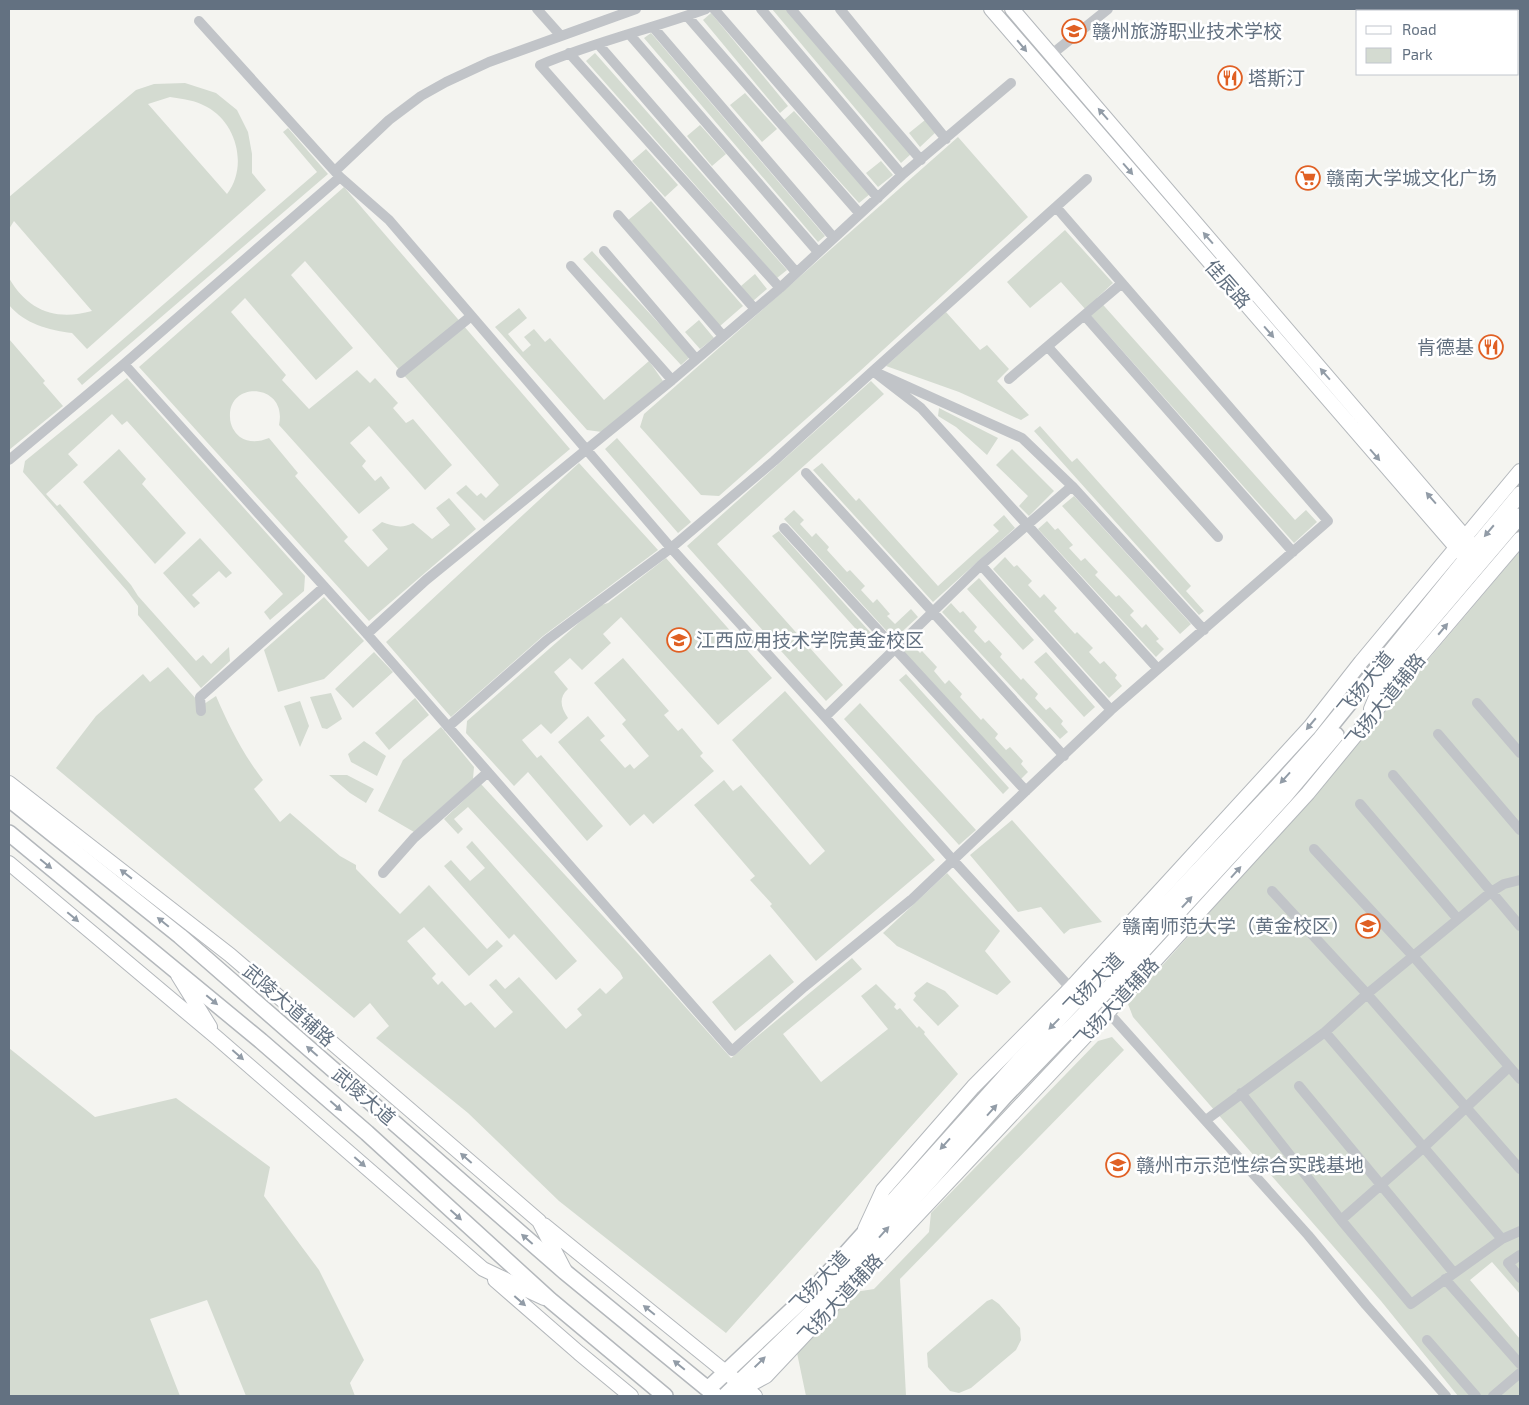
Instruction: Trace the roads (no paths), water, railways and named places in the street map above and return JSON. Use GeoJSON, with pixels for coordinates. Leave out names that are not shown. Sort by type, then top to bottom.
{"type":"FeatureCollection","features":[{"type":"Feature","properties":{"kind":"main road","name":"飞扬大道"},"geometry":{"type":"LineString","coordinates":[[709,1394],[726,1373],[814,1289],[862,1237],[1018,1062],[1075,993],[1167,906],[1320,739],[1402,637],[1465,548],[1520,494]]}},
{"type":"Feature","properties":{"kind":"main road","name":"飞扬大道"},"geometry":{"type":"LineString","coordinates":[[727,1396],[746,1389],[1005,1096],[1094,1004],[1284,797],[1386,673],[1520,516]]}},
{"type":"Feature","properties":{"kind":"main road","name":"武陵大道"},"geometry":{"type":"LineString","coordinates":[[9,799],[180,936],[565,1272],[709,1394]]}},
{"type":"Feature","properties":{"kind":"main road","name":"武陵大道"},"geometry":{"type":"LineString","coordinates":[[9,833],[174,968],[367,1133],[550,1300],[665,1396]]}},
{"type":"Feature","properties":{"kind":"street"},"geometry":{"type":"LineString","coordinates":[[537,9],[561,36]]}},
{"type":"Feature","properties":{"kind":"street"},"geometry":{"type":"LineString","coordinates":[[9,460],[124,364],[338,174],[389,120],[421,96],[489,62],[636,9]]}},
{"type":"Feature","properties":{"kind":"street"},"geometry":{"type":"LineString","coordinates":[[706,9],[630,35],[569,53],[540,65],[754,308]]}},
{"type":"Feature","properties":{"kind":"street"},"geometry":{"type":"LineString","coordinates":[[714,9],[878,198]]}},
{"type":"Feature","properties":{"kind":"street"},"geometry":{"type":"LineString","coordinates":[[761,9],[902,175]]}},
{"type":"Feature","properties":{"kind":"street"},"geometry":{"type":"LineString","coordinates":[[791,9],[921,160]]}},
{"type":"Feature","properties":{"kind":"street"},"geometry":{"type":"LineString","coordinates":[[840,9],[946,139]]}},
{"type":"Feature","properties":{"kind":"street","name":"佳辰路"},"geometry":{"type":"LineString","coordinates":[[991,9],[1465,548]]}},
{"type":"Feature","properties":{"kind":"street","name":"佳辰路"},"geometry":{"type":"LineString","coordinates":[[1012,9],[1052,54],[1465,548]]}},
{"type":"Feature","properties":{"kind":"street"},"geometry":{"type":"LineString","coordinates":[[1052,54],[1108,9]]}},
{"type":"Feature","properties":{"kind":"street"},"geometry":{"type":"LineString","coordinates":[[687,16],[860,214]]}},
{"type":"Feature","properties":{"kind":"street"},"geometry":{"type":"LineString","coordinates":[[199,21],[338,174],[389,220],[470,317],[671,548],[953,860],[1075,993],[1108,1012],[1206,1120],[1308,1234],[1366,1305],[1446,1396]]}},
{"type":"Feature","properties":{"kind":"street"},"geometry":{"type":"LineString","coordinates":[[653,27],[834,238]]}},
{"type":"Feature","properties":{"kind":"street"},"geometry":{"type":"LineString","coordinates":[[630,35],[818,252]]}},
{"type":"Feature","properties":{"kind":"street"},"geometry":{"type":"LineString","coordinates":[[598,44],[796,272]]}},
{"type":"Feature","properties":{"kind":"street"},"geometry":{"type":"LineString","coordinates":[[569,53],[780,288]]}},
{"type":"Feature","properties":{"kind":"street"},"geometry":{"type":"LineString","coordinates":[[366,634],[426,580],[568,466],[780,288],[902,175],[1011,83]]}},
{"type":"Feature","properties":{"kind":"street"},"geometry":{"type":"LineString","coordinates":[[448,727],[547,640],[671,548],[774,461],[1087,179]]}},
{"type":"Feature","properties":{"kind":"street"},"geometry":{"type":"LineString","coordinates":[[124,364],[366,634],[732,1051],[804,987],[911,900],[1111,710],[1328,521],[1056,207]]}},
{"type":"Feature","properties":{"kind":"street"},"geometry":{"type":"LineString","coordinates":[[618,216],[722,336]]}},
{"type":"Feature","properties":{"kind":"street"},"geometry":{"type":"LineString","coordinates":[[604,251],[696,359]]}},
{"type":"Feature","properties":{"kind":"street"},"geometry":{"type":"LineString","coordinates":[[571,266],[672,380]]}},
{"type":"Feature","properties":{"kind":"street"},"geometry":{"type":"LineString","coordinates":[[1009,379],[1121,284]]}},
{"type":"Feature","properties":{"kind":"street"},"geometry":{"type":"LineString","coordinates":[[1085,316],[1293,552]]}},
{"type":"Feature","properties":{"kind":"street"},"geometry":{"type":"LineString","coordinates":[[401,373],[470,317]]}},
{"type":"Feature","properties":{"kind":"street"},"geometry":{"type":"LineString","coordinates":[[1048,347],[1218,537]]}},
{"type":"Feature","properties":{"kind":"street"},"geometry":{"type":"LineString","coordinates":[[872,371],[1022,438],[1072,486],[1204,630]]}},
{"type":"Feature","properties":{"kind":"street"},"geometry":{"type":"LineString","coordinates":[[872,371],[921,408],[1158,669]]}},
{"type":"Feature","properties":{"kind":"street","name":"飞扬大道辅路"},"geometry":{"type":"LineString","coordinates":[[862,1237],[883,1190],[973,1088],[1075,993],[1186,862],[1310,727],[1361,662],[1465,548],[1520,471]]}},
{"type":"Feature","properties":{"kind":"street"},"geometry":{"type":"LineString","coordinates":[[806,473],[934,611],[1064,756]]}},
{"type":"Feature","properties":{"kind":"street"},"geometry":{"type":"LineString","coordinates":[[825,717],[982,565],[1072,486]]}},
{"type":"Feature","properties":{"kind":"street"},"geometry":{"type":"LineString","coordinates":[[784,528],[1026,791]]}},
{"type":"Feature","properties":{"kind":"street","name":"飞扬大道辅路"},"geometry":{"type":"LineString","coordinates":[[746,1389],[766,1376],[946,1186],[1308,793],[1520,539]]}},
{"type":"Feature","properties":{"kind":"street"},"geometry":{"type":"LineString","coordinates":[[982,565],[1111,710]]}},
{"type":"Feature","properties":{"kind":"street"},"geometry":{"type":"LineString","coordinates":[[201,710],[200,697],[324,587]]}},
{"type":"Feature","properties":{"kind":"street"},"geometry":{"type":"LineString","coordinates":[[1361,662],[1402,637]]}},
{"type":"Feature","properties":{"kind":"street"},"geometry":{"type":"LineString","coordinates":[[1365,724],[1386,673]]}},
{"type":"Feature","properties":{"kind":"street"},"geometry":{"type":"LineString","coordinates":[[1477,703],[1520,752]]}},
{"type":"Feature","properties":{"kind":"street"},"geometry":{"type":"LineString","coordinates":[[1438,734],[1520,830]]}},
{"type":"Feature","properties":{"kind":"street"},"geometry":{"type":"LineString","coordinates":[[383,873],[414,838],[488,772]]}},
{"type":"Feature","properties":{"kind":"street"},"geometry":{"type":"LineString","coordinates":[[1394,775],[1520,926]]}},
{"type":"Feature","properties":{"kind":"street","name":"武陵大道辅路"},"geometry":{"type":"LineString","coordinates":[[9,783],[230,955],[539,1221],[565,1272]]}},
{"type":"Feature","properties":{"kind":"street"},"geometry":{"type":"LineString","coordinates":[[1360,804],[1458,918]]}},
{"type":"Feature","properties":{"kind":"street"},"geometry":{"type":"LineString","coordinates":[[1314,849],[1413,956],[1520,1079]]}},
{"type":"Feature","properties":{"kind":"street"},"geometry":{"type":"LineString","coordinates":[[1167,906],[1186,862]]}},
{"type":"Feature","properties":{"kind":"street"},"geometry":{"type":"LineString","coordinates":[[9,864],[216,1037],[484,1269],[579,1354],[631,1396]]}},
{"type":"Feature","properties":{"kind":"street"},"geometry":{"type":"LineString","coordinates":[[1206,1120],[1326,1032],[1367,994],[1491,892],[1504,884],[1520,880]]}},
{"type":"Feature","properties":{"kind":"street"},"geometry":{"type":"LineString","coordinates":[[1272,891],[1367,994],[1520,1168]]}},
{"type":"Feature","properties":{"kind":"street"},"geometry":{"type":"LineString","coordinates":[[1147,946],[1195,916]]}},
{"type":"Feature","properties":{"kind":"street"},"geometry":{"type":"LineString","coordinates":[[180,936],[230,955]]}},
{"type":"Feature","properties":{"kind":"street"},"geometry":{"type":"LineString","coordinates":[[174,968],[216,1037]]}},
{"type":"Feature","properties":{"kind":"street"},"geometry":{"type":"LineString","coordinates":[[1326,1032],[1502,1239]]}},
{"type":"Feature","properties":{"kind":"street"},"geometry":{"type":"LineString","coordinates":[[973,1088],[1018,1062]]}},
{"type":"Feature","properties":{"kind":"street"},"geometry":{"type":"LineString","coordinates":[[1341,1220],[1424,1147],[1510,1067]]}},
{"type":"Feature","properties":{"kind":"street"},"geometry":{"type":"LineString","coordinates":[[1299,1086],[1382,1185],[1449,1276],[1520,1364]]}},
{"type":"Feature","properties":{"kind":"street"},"geometry":{"type":"LineString","coordinates":[[1241,1093],[1341,1220],[1411,1304],[1502,1239],[1520,1231]]}},
{"type":"Feature","properties":{"kind":"street"},"geometry":{"type":"LineString","coordinates":[[539,1221],[746,1389]]}},
{"type":"Feature","properties":{"kind":"street"},"geometry":{"type":"LineString","coordinates":[[1520,1256],[1508,1264],[1520,1278]]}},
{"type":"Feature","properties":{"kind":"street"},"geometry":{"type":"LineString","coordinates":[[484,1269],[550,1300]]}},
{"type":"Feature","properties":{"kind":"street"},"geometry":{"type":"LineString","coordinates":[[1427,1340],[1476,1396]]}},
{"type":"Feature","properties":{"kind":"street"},"geometry":{"type":"LineString","coordinates":[[1493,1396],[1520,1372]]}},
{"type":"Feature","properties":{"kind":"place","name":"赣州旅游职业技术学校"},"geometry":{"type":"Point","coordinates":[1074,31]}},
{"type":"Feature","properties":{"kind":"place","name":"塔斯汀"},"geometry":{"type":"Point","coordinates":[1230,78]}},
{"type":"Feature","properties":{"kind":"place","name":"赣南大学城文化广场"},"geometry":{"type":"Point","coordinates":[1308,178]}},
{"type":"Feature","properties":{"kind":"place","name":"肯德基"},"geometry":{"type":"Point","coordinates":[1491,347]}},
{"type":"Feature","properties":{"kind":"place","name":"江西应用技术学院黄金校区"},"geometry":{"type":"Point","coordinates":[679,640]}},
{"type":"Feature","properties":{"kind":"place","name":"赣南师范大学（黄金校区）"},"geometry":{"type":"Point","coordinates":[1368,926]}},
{"type":"Feature","properties":{"kind":"place","name":"赣州市示范性综合实践基地"},"geometry":{"type":"Point","coordinates":[1118,1165]}}]}
